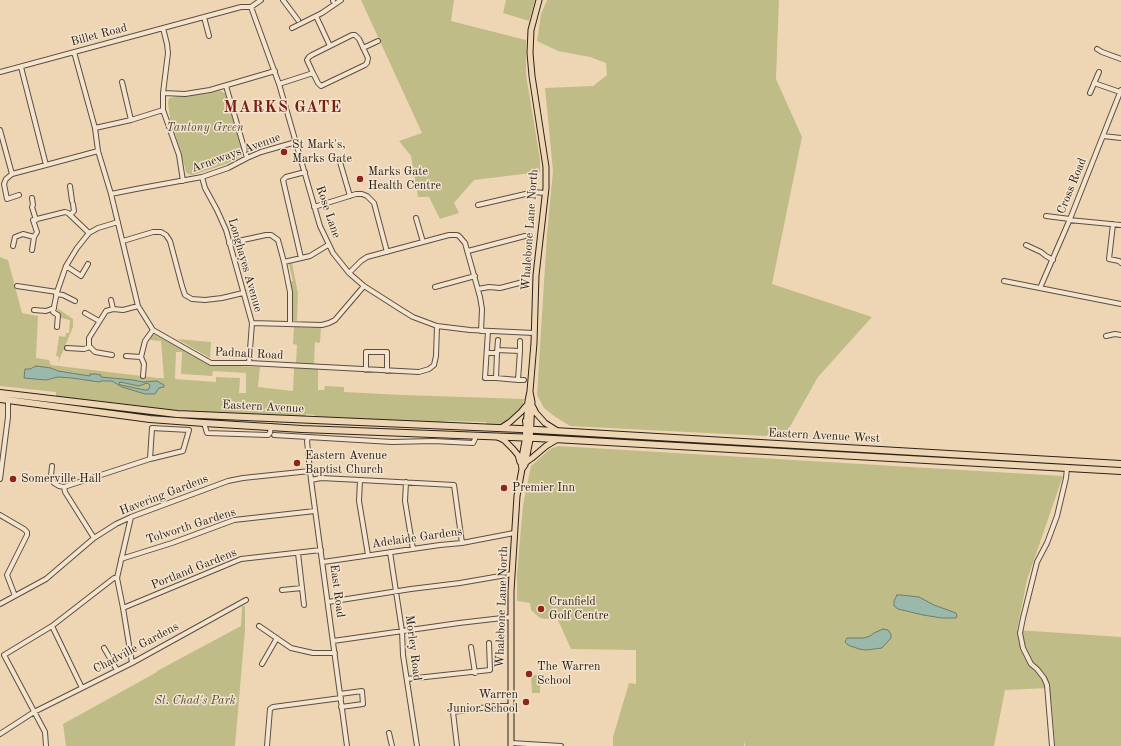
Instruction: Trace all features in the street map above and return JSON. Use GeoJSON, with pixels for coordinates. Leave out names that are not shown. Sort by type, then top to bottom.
{"type":"FeatureCollection","features":[{"type":"Feature","properties":{"kind":"highway","name":"Eastern Avenue"},"geometry":{"type":"LineString","coordinates":[[0,393],[177,414],[497,429],[528,434]]}},
{"type":"Feature","properties":{"kind":"highway","name":"Eastern Avenue"},"geometry":{"type":"LineString","coordinates":[[0,399],[150,419],[204,423],[517,437],[528,434]]}},
{"type":"Feature","properties":{"kind":"highway"},"geometry":{"type":"LineString","coordinates":[[526,422],[528,434]]}},
{"type":"Feature","properties":{"kind":"highway"},"geometry":{"type":"LineString","coordinates":[[396,424],[416,428],[536,434],[616,443]]}},
{"type":"Feature","properties":{"kind":"highway","name":"Eastern Avenue West"},"geometry":{"type":"LineString","coordinates":[[528,434],[540,431],[565,432],[1121,464]]}},
{"type":"Feature","properties":{"kind":"highway","name":"Eastern Avenue West"},"geometry":{"type":"LineString","coordinates":[[528,434],[559,439],[616,443],[1066,470],[1121,471]]}},
{"type":"Feature","properties":{"kind":"main road","name":"Whalebone Lane North"},"geometry":{"type":"LineString","coordinates":[[511,745],[511,591],[514,533],[516,504],[522,469],[525,465],[523,463],[528,434],[536,275],[545,193],[546,167],[532,76],[530,53],[531,30],[539,0]]}},
{"type":"Feature","properties":{"kind":"main road","name":"Whalebone Lane North"},"geometry":{"type":"LineString","coordinates":[[526,422],[530,402]]}},
{"type":"Feature","properties":{"kind":"main road"},"geometry":{"type":"LineString","coordinates":[[497,429],[510,422],[525,409],[530,402],[534,410],[545,423],[554,430],[565,432]]}},
{"type":"Feature","properties":{"kind":"main road"},"geometry":{"type":"LineString","coordinates":[[493,436],[504,440],[518,454],[523,463],[553,441],[559,439]]}},
{"type":"Feature","properties":{"kind":"street","name":"Billet Road"},"geometry":{"type":"LineString","coordinates":[[0,72],[241,7],[251,7],[261,0]]}},
{"type":"Feature","properties":{"kind":"street"},"geometry":{"type":"LineString","coordinates":[[283,0],[298,20]]}},
{"type":"Feature","properties":{"kind":"street"},"geometry":{"type":"LineString","coordinates":[[292,28],[316,16],[341,0]]}},
{"type":"Feature","properties":{"kind":"street","name":"Rose Lane"},"geometry":{"type":"LineString","coordinates":[[251,7],[275,71],[320,226],[328,245],[349,273],[364,286],[392,305],[413,317],[437,326],[456,329],[534,334]]}},
{"type":"Feature","properties":{"kind":"street"},"geometry":{"type":"LineString","coordinates":[[316,16],[330,46]]}},
{"type":"Feature","properties":{"kind":"street"},"geometry":{"type":"LineString","coordinates":[[204,17],[209,36]]}},
{"type":"Feature","properties":{"kind":"street"},"geometry":{"type":"LineString","coordinates":[[163,28],[168,53],[163,93],[163,110],[179,155],[183,181]]}},
{"type":"Feature","properties":{"kind":"street"},"geometry":{"type":"LineString","coordinates":[[355,35],[359,39],[368,60],[362,67],[321,86],[307,62],[308,58],[312,55],[330,46],[355,35]]}},
{"type":"Feature","properties":{"kind":"street"},"geometry":{"type":"LineString","coordinates":[[363,48],[378,41]]}},
{"type":"Feature","properties":{"kind":"street"},"geometry":{"type":"LineString","coordinates":[[1097,49],[1121,60]]}},
{"type":"Feature","properties":{"kind":"street","name":"Padnall Road"},"geometry":{"type":"LineString","coordinates":[[74,52],[95,128],[98,151],[111,194],[138,306],[153,330],[211,363],[249,363],[419,372],[431,368],[434,365],[436,356],[437,326]]}},
{"type":"Feature","properties":{"kind":"street"},"geometry":{"type":"LineString","coordinates":[[21,67],[46,164]]}},
{"type":"Feature","properties":{"kind":"street"},"geometry":{"type":"LineString","coordinates":[[163,93],[196,93],[226,86],[275,71]]}},
{"type":"Feature","properties":{"kind":"street"},"geometry":{"type":"LineString","coordinates":[[1090,93],[1099,72]]}},
{"type":"Feature","properties":{"kind":"street"},"geometry":{"type":"LineString","coordinates":[[279,84],[313,73]]}},
{"type":"Feature","properties":{"kind":"street"},"geometry":{"type":"LineString","coordinates":[[122,82],[131,120]]}},
{"type":"Feature","properties":{"kind":"street"},"geometry":{"type":"LineString","coordinates":[[1094,83],[1120,91]]}},
{"type":"Feature","properties":{"kind":"street"},"geometry":{"type":"LineString","coordinates":[[226,86],[247,158]]}},
{"type":"Feature","properties":{"kind":"street","name":"Cross Road"},"geometry":{"type":"LineString","coordinates":[[1040,288],[1070,220],[1120,91]]}},
{"type":"Feature","properties":{"kind":"street"},"geometry":{"type":"LineString","coordinates":[[95,128],[131,120],[163,110]]}},
{"type":"Feature","properties":{"kind":"street"},"geometry":{"type":"LineString","coordinates":[[0,130],[12,174]]}},
{"type":"Feature","properties":{"kind":"street"},"geometry":{"type":"LineString","coordinates":[[1103,136],[1121,138]]}},
{"type":"Feature","properties":{"kind":"street","name":"Arneways Avenue"},"geometry":{"type":"LineString","coordinates":[[111,194],[202,177],[228,168],[261,152],[296,142]]}},
{"type":"Feature","properties":{"kind":"street"},"geometry":{"type":"LineString","coordinates":[[19,195],[7,199],[4,184],[6,178],[12,174],[98,151]]}},
{"type":"Feature","properties":{"kind":"street"},"geometry":{"type":"LineString","coordinates":[[340,162],[350,196]]}},
{"type":"Feature","properties":{"kind":"street"},"geometry":{"type":"LineString","coordinates":[[301,258],[283,180],[286,177],[305,172]]}},
{"type":"Feature","properties":{"kind":"street","name":"Longhayes Avenue"},"geometry":{"type":"LineString","coordinates":[[202,177],[205,188],[222,219],[252,323],[249,363]]}},
{"type":"Feature","properties":{"kind":"street"},"geometry":{"type":"LineString","coordinates":[[70,186],[74,211],[70,215]]}},
{"type":"Feature","properties":{"kind":"street"},"geometry":{"type":"LineString","coordinates":[[478,205],[534,192],[545,193]]}},
{"type":"Feature","properties":{"kind":"street"},"geometry":{"type":"LineString","coordinates":[[314,206],[350,196],[362,194],[367,196],[374,203],[387,252]]}},
{"type":"Feature","properties":{"kind":"street"},"geometry":{"type":"LineString","coordinates":[[32,198],[32,207],[36,220]]}},
{"type":"Feature","properties":{"kind":"street"},"geometry":{"type":"LineString","coordinates":[[32,250],[34,237],[37,232],[33,220],[65,212],[89,233]]}},
{"type":"Feature","properties":{"kind":"street"},"geometry":{"type":"LineString","coordinates":[[1046,216],[1121,225]]}},
{"type":"Feature","properties":{"kind":"street"},"geometry":{"type":"LineString","coordinates":[[416,218],[423,242]]}},
{"type":"Feature","properties":{"kind":"street"},"geometry":{"type":"LineString","coordinates":[[57,327],[58,315],[54,310],[57,293],[66,266],[77,248],[89,233],[118,222]]}},
{"type":"Feature","properties":{"kind":"street"},"geometry":{"type":"LineString","coordinates":[[1112,224],[1109,259],[1121,262]]}},
{"type":"Feature","properties":{"kind":"street"},"geometry":{"type":"LineString","coordinates":[[123,241],[153,232],[161,232],[166,235],[170,241],[182,286],[186,295],[192,299],[205,300],[243,293]]}},
{"type":"Feature","properties":{"kind":"street"},"geometry":{"type":"LineString","coordinates":[[13,246],[16,237],[23,234],[34,237]]}},
{"type":"Feature","properties":{"kind":"street"},"geometry":{"type":"LineString","coordinates":[[229,243],[264,235],[271,235],[276,238],[279,242],[290,292],[290,324]]}},
{"type":"Feature","properties":{"kind":"street"},"geometry":{"type":"LineString","coordinates":[[349,273],[367,257],[449,235],[459,236],[465,243],[468,251],[482,304],[481,331]]}},
{"type":"Feature","properties":{"kind":"street"},"geometry":{"type":"LineString","coordinates":[[468,251],[525,236]]}},
{"type":"Feature","properties":{"kind":"street"},"geometry":{"type":"LineString","coordinates":[[284,262],[313,254],[328,245]]}},
{"type":"Feature","properties":{"kind":"street"},"geometry":{"type":"LineString","coordinates":[[1026,245],[1053,260]]}},
{"type":"Feature","properties":{"kind":"street"},"geometry":{"type":"LineString","coordinates":[[66,266],[81,276],[88,264]]}},
{"type":"Feature","properties":{"kind":"street"},"geometry":{"type":"LineString","coordinates":[[435,287],[475,276]]}},
{"type":"Feature","properties":{"kind":"street"},"geometry":{"type":"LineString","coordinates":[[1004,281],[1121,304]]}},
{"type":"Feature","properties":{"kind":"street"},"geometry":{"type":"LineString","coordinates":[[478,289],[489,287],[500,288],[523,282]]}},
{"type":"Feature","properties":{"kind":"street"},"geometry":{"type":"LineString","coordinates":[[17,286],[57,293],[75,301]]}},
{"type":"Feature","properties":{"kind":"street"},"geometry":{"type":"LineString","coordinates":[[252,323],[322,325],[335,320],[364,286]]}},
{"type":"Feature","properties":{"kind":"street"},"geometry":{"type":"LineString","coordinates":[[110,300],[113,308]]}},
{"type":"Feature","properties":{"kind":"street"},"geometry":{"type":"LineString","coordinates":[[112,355],[96,352],[89,346],[89,338],[106,311],[113,308],[123,310],[138,306]]}},
{"type":"Feature","properties":{"kind":"street"},"geometry":{"type":"LineString","coordinates":[[34,310],[54,310]]}},
{"type":"Feature","properties":{"kind":"street"},"geometry":{"type":"LineString","coordinates":[[85,313],[99,322]]}},
{"type":"Feature","properties":{"kind":"street"},"geometry":{"type":"LineString","coordinates":[[143,376],[144,364],[141,357],[145,341],[153,330]]}},
{"type":"Feature","properties":{"kind":"street"},"geometry":{"type":"LineString","coordinates":[[488,331],[486,378],[524,380]]}},
{"type":"Feature","properties":{"kind":"street"},"geometry":{"type":"LineString","coordinates":[[1106,336],[1115,334],[1121,335]]}},
{"type":"Feature","properties":{"kind":"street"},"geometry":{"type":"LineString","coordinates":[[496,378],[498,340]]}},
{"type":"Feature","properties":{"kind":"street"},"geometry":{"type":"LineString","coordinates":[[518,380],[520,341]]}},
{"type":"Feature","properties":{"kind":"street"},"geometry":{"type":"LineString","coordinates":[[67,348],[84,349],[90,347]]}},
{"type":"Feature","properties":{"kind":"street"},"geometry":{"type":"LineString","coordinates":[[487,353],[520,351]]}},
{"type":"Feature","properties":{"kind":"street"},"geometry":{"type":"LineString","coordinates":[[366,370],[366,352],[387,352],[387,371]]}},
{"type":"Feature","properties":{"kind":"street"},"geometry":{"type":"LineString","coordinates":[[126,356],[141,357]]}},
{"type":"Feature","properties":{"kind":"street"},"geometry":{"type":"LineString","coordinates":[[0,478],[8,417],[8,400]]}},
{"type":"Feature","properties":{"kind":"street"},"geometry":{"type":"LineString","coordinates":[[204,423],[207,433],[268,434],[270,433],[271,426]]}},
{"type":"Feature","properties":{"kind":"street"},"geometry":{"type":"LineString","coordinates":[[52,466],[51,476],[54,483],[58,486],[64,487],[150,459],[183,451],[189,430],[152,428],[150,459]]}},
{"type":"Feature","properties":{"kind":"street"},"geometry":{"type":"LineString","coordinates":[[274,435],[392,442],[433,441],[473,443],[476,435]]}},
{"type":"Feature","properties":{"kind":"street","name":"East Road"},"geometry":{"type":"LineString","coordinates":[[308,438],[307,441],[311,480],[347,746]]}},
{"type":"Feature","properties":{"kind":"street"},"geometry":{"type":"LineString","coordinates":[[1052,746],[1047,685],[1041,673],[1031,664],[1023,648],[1020,633],[1037,562],[1047,543],[1057,516],[1066,478],[1066,470]]}},
{"type":"Feature","properties":{"kind":"street","name":"Havering Gardens"},"geometry":{"type":"LineString","coordinates":[[0,604],[46,579],[94,538],[116,524],[131,517],[228,481],[310,471]]}},
{"type":"Feature","properties":{"kind":"street"},"geometry":{"type":"LineString","coordinates":[[311,480],[321,478],[454,485],[462,543]]}},
{"type":"Feature","properties":{"kind":"street"},"geometry":{"type":"LineString","coordinates":[[360,480],[359,501],[368,555]]}},
{"type":"Feature","properties":{"kind":"street"},"geometry":{"type":"LineString","coordinates":[[406,482],[405,501],[413,549]]}},
{"type":"Feature","properties":{"kind":"street"},"geometry":{"type":"LineString","coordinates":[[64,487],[65,492],[94,538]]}},
{"type":"Feature","properties":{"kind":"street","name":"Tolworth Gardens"},"geometry":{"type":"LineString","coordinates":[[121,559],[172,543],[234,520],[316,511]]}},
{"type":"Feature","properties":{"kind":"street"},"geometry":{"type":"LineString","coordinates":[[0,514],[24,529],[28,535],[7,575],[15,596]]}},
{"type":"Feature","properties":{"kind":"street"},"geometry":{"type":"LineString","coordinates":[[131,517],[117,578],[132,663]]}},
{"type":"Feature","properties":{"kind":"street","name":"Adelaide Gardens"},"geometry":{"type":"LineString","coordinates":[[323,562],[462,543],[514,533]]}},
{"type":"Feature","properties":{"kind":"street","name":"Portland Gardens"},"geometry":{"type":"LineString","coordinates":[[123,608],[240,559],[321,550]]}},
{"type":"Feature","properties":{"kind":"street","name":"Morley Road"},"geometry":{"type":"LineString","coordinates":[[390,552],[417,746]]}},
{"type":"Feature","properties":{"kind":"street"},"geometry":{"type":"LineString","coordinates":[[298,553],[304,605]]}},
{"type":"Feature","properties":{"kind":"street"},"geometry":{"type":"LineString","coordinates":[[328,602],[460,584],[512,574]]}},
{"type":"Feature","properties":{"kind":"street"},"geometry":{"type":"LineString","coordinates":[[46,746],[45,732],[4,655],[52,626],[114,578],[117,578]]}},
{"type":"Feature","properties":{"kind":"street"},"geometry":{"type":"LineString","coordinates":[[282,590],[302,588]]}},
{"type":"Feature","properties":{"kind":"street","name":"Chadville Gardens"},"geometry":{"type":"LineString","coordinates":[[0,734],[34,712],[132,663],[246,600]]}},
{"type":"Feature","properties":{"kind":"street"},"geometry":{"type":"LineString","coordinates":[[333,641],[459,622],[511,617]]}},
{"type":"Feature","properties":{"kind":"street"},"geometry":{"type":"LineString","coordinates":[[52,626],[82,688]]}},
{"type":"Feature","properties":{"kind":"street"},"geometry":{"type":"LineString","coordinates":[[259,626],[291,648],[313,653],[335,653]]}},
{"type":"Feature","properties":{"kind":"street"},"geometry":{"type":"LineString","coordinates":[[262,664],[276,638]]}},
{"type":"Feature","properties":{"kind":"street"},"geometry":{"type":"LineString","coordinates":[[407,679],[475,673],[490,670],[489,643]]}},
{"type":"Feature","properties":{"kind":"street"},"geometry":{"type":"LineString","coordinates":[[471,647],[475,673]]}},
{"type":"Feature","properties":{"kind":"street"},"geometry":{"type":"LineString","coordinates":[[104,648],[118,670]]}},
{"type":"Feature","properties":{"kind":"street"},"geometry":{"type":"LineString","coordinates":[[267,746],[270,709],[362,691],[363,704],[341,707]]}},
{"type":"Feature","properties":{"kind":"street"},"geometry":{"type":"LineString","coordinates":[[457,746],[453,712],[496,706],[511,706]]}},
{"type":"Feature","properties":{"kind":"street"},"geometry":{"type":"LineString","coordinates":[[389,733],[392,746]]}},
{"type":"Feature","properties":{"kind":"street"},"geometry":{"type":"LineString","coordinates":[[511,745],[561,746]]}},
{"type":"Feature","properties":{"kind":"green space"},"geometry":{"type":"Polygon","coordinates":[[[361,0],[454,0],[451,21],[526,40],[526,75],[540,159],[540,172],[474,180],[454,203],[459,213],[440,219],[429,197],[418,197],[411,156],[399,141],[422,133],[361,0]]]}},
{"type":"Feature","properties":{"kind":"green space"},"geometry":{"type":"Polygon","coordinates":[[[506,0],[535,0],[529,21],[503,13],[506,0]]]}},
{"type":"Feature","properties":{"kind":"green space"},"geometry":{"type":"Polygon","coordinates":[[[547,0],[779,0],[776,79],[802,137],[772,284],[872,317],[818,377],[784,437],[570,426],[544,408],[537,395],[547,234],[553,171],[545,88],[593,86],[607,75],[606,63],[590,57],[558,51],[537,41],[541,14],[547,0]]]}},
{"type":"Feature","properties":{"kind":"green space","name":"Tantony Green"},"geometry":{"type":"Polygon","coordinates":[[[220,91],[225,93],[243,154],[242,156],[226,164],[192,175],[188,174],[186,172],[181,151],[170,119],[168,103],[169,98],[220,91]]]}},
{"type":"Feature","properties":{"kind":"green space"},"geometry":{"type":"Polygon","coordinates":[[[0,257],[8,260],[22,313],[38,316],[36,358],[49,360],[51,365],[164,378],[161,341],[150,340],[153,334],[213,365],[260,367],[258,387],[293,391],[294,368],[318,369],[318,390],[324,390],[325,386],[344,387],[344,392],[524,399],[522,408],[509,421],[502,425],[487,424],[486,422],[441,422],[315,417],[315,415],[306,414],[306,417],[184,411],[56,396],[56,392],[0,386],[0,257]],[[176,352],[175,379],[216,382],[216,377],[240,378],[239,393],[246,393],[246,373],[213,371],[212,376],[181,374],[182,352],[176,352]]]}},
{"type":"Feature","properties":{"kind":"green space"},"geometry":{"type":"Polygon","coordinates":[[[292,263],[298,293],[297,321],[294,321],[291,318],[292,294],[290,282],[293,281],[289,264],[292,263]]]}},
{"type":"Feature","properties":{"kind":"green space"},"geometry":{"type":"Polygon","coordinates":[[[57,308],[73,319],[73,327],[58,363],[59,357],[56,356],[59,336],[65,337],[66,333],[69,333],[70,320],[61,318],[57,308]]]}},
{"type":"Feature","properties":{"kind":"green space"},"geometry":{"type":"Polygon","coordinates":[[[294,327],[321,328],[320,343],[315,342],[314,364],[296,363],[297,345],[293,344],[294,327]]]}},
{"type":"Feature","properties":{"kind":"green space"},"geometry":{"type":"Polygon","coordinates":[[[177,339],[211,342],[210,358],[177,339]]]}},
{"type":"Feature","properties":{"kind":"green space"},"geometry":{"type":"Polygon","coordinates":[[[558,446],[1063,476],[1027,580],[1017,630],[1121,637],[1121,746],[1055,746],[1049,688],[1005,690],[994,746],[745,746],[745,741],[744,746],[613,746],[613,737],[629,683],[636,684],[636,650],[571,649],[557,618],[540,618],[531,610],[530,603],[517,601],[517,574],[523,505],[531,466],[550,449],[558,446]]]}},
{"type":"Feature","properties":{"kind":"green space","name":"St. Chad's Park"},"geometry":{"type":"Polygon","coordinates":[[[242,606],[245,606],[245,630],[235,746],[66,746],[63,724],[241,626],[242,606]]]}},
{"type":"Feature","properties":{"kind":"green space"},"geometry":{"type":"Polygon","coordinates":[[[531,675],[540,675],[540,693],[532,693],[531,675]]]}},
{"type":"Feature","properties":{"kind":"shaded area"},"geometry":{"type":"Polygon","coordinates":[[[36,366],[90,376],[90,374],[96,374],[101,375],[101,377],[143,382],[157,381],[164,385],[164,387],[159,388],[155,394],[145,394],[122,387],[112,381],[99,382],[58,377],[46,380],[24,378],[25,369],[30,369],[36,366]],[[120,382],[119,384],[145,390],[148,390],[150,386],[147,383],[139,386],[120,382]]]}},
{"type":"Feature","properties":{"kind":"shaded area"},"geometry":{"type":"Polygon","coordinates":[[[897,595],[919,597],[934,605],[956,613],[957,616],[956,618],[942,618],[898,609],[894,606],[894,601],[897,595]]]}},
{"type":"Feature","properties":{"kind":"shaded area"},"geometry":{"type":"Polygon","coordinates":[[[883,629],[888,630],[891,634],[891,638],[882,648],[866,650],[859,649],[848,645],[845,642],[847,638],[864,638],[883,629]]]}},
{"type":"Feature","properties":{"kind":"place","name":"St Mark's, Marks Gate"},"geometry":{"type":"Point","coordinates":[284,152]}},
{"type":"Feature","properties":{"kind":"place","name":"Marks Gate Health Centre"},"geometry":{"type":"Point","coordinates":[360,179]}},
{"type":"Feature","properties":{"kind":"place","name":"Eastern Avenue Baptist Church"},"geometry":{"type":"Point","coordinates":[297,463]}},
{"type":"Feature","properties":{"kind":"place","name":"Somerville Hall"},"geometry":{"type":"Point","coordinates":[13,479]}},
{"type":"Feature","properties":{"kind":"place","name":"Premier Inn"},"geometry":{"type":"Point","coordinates":[504,488]}},
{"type":"Feature","properties":{"kind":"place","name":"Cranfield Golf Centre"},"geometry":{"type":"Point","coordinates":[541,609]}},
{"type":"Feature","properties":{"kind":"place","name":"The Warren School"},"geometry":{"type":"Point","coordinates":[529,674]}},
{"type":"Feature","properties":{"kind":"place","name":"Warren Junior School"},"geometry":{"type":"Point","coordinates":[526,702]}},
{"type":"Feature","properties":{"kind":"district","name":"MARKS GATE"},"geometry":{"type":"Point","coordinates":[283,108]}}]}
